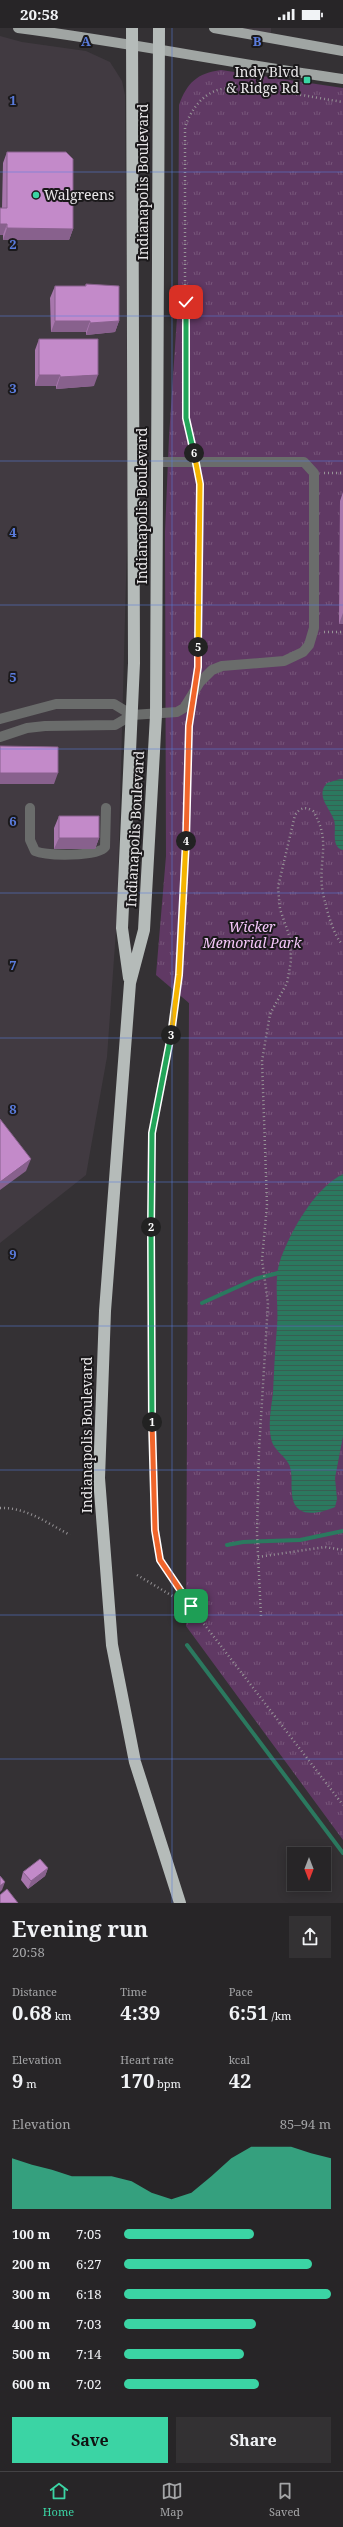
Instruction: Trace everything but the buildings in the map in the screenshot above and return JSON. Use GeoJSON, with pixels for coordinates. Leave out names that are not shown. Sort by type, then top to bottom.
{"type":"FeatureCollection","features":[{"type":"Feature","properties":{"kind":"highway","name":"Indianapolis Boulevard"},"geometry":{"type":"LineString","coordinates":[[130,983],[122,928],[132,715],[132,28]]}},
{"type":"Feature","properties":{"kind":"highway","name":"Indianapolis Boulevard"},"geometry":{"type":"LineString","coordinates":[[159,28],[156,715],[144,930],[130,983],[105,1311],[100,1402],[100,1486],[112,1645],[135,1762],[180,1903]]}},
{"type":"Feature","properties":{"kind":"main road"},"geometry":{"type":"LineString","coordinates":[[18,28],[132,44],[280,71],[343,79]]}},
{"type":"Feature","properties":{"kind":"main road"},"geometry":{"type":"LineString","coordinates":[[214,28],[243,30],[343,51]]}},
{"type":"Feature","properties":{"kind":"lane"},"geometry":{"type":"LineString","coordinates":[[0,737],[27,728],[45,726],[115,725],[132,715],[156,715],[177,712],[184,708],[200,682],[212,670],[222,666],[284,661],[303,652],[309,646],[313,632],[314,473],[304,462],[157,462]]}},
{"type":"Feature","properties":{"kind":"lane"},"geometry":{"type":"LineString","coordinates":[[0,719],[56,704],[114,704],[132,715]]}},
{"type":"Feature","properties":{"kind":"lane"},"geometry":{"type":"LineString","coordinates":[[30,808],[30,840],[35,851],[45,854],[91,854],[100,852],[105,847],[106,808]]}},
{"type":"Feature","properties":{"kind":"path"},"geometry":{"type":"LineString","coordinates":[[196,674],[200,484],[196,462],[187,430],[185,400],[185,127],[188,116],[206,96],[216,90],[226,88],[260,90],[343,102]]}},
{"type":"Feature","properties":{"kind":"path"},"geometry":{"type":"LineString","coordinates":[[314,473],[343,473]]}},
{"type":"Feature","properties":{"kind":"path"},"geometry":{"type":"LineString","coordinates":[[313,632],[343,632]]}},
{"type":"Feature","properties":{"kind":"path"},"geometry":{"type":"LineString","coordinates":[[192,696],[179,975],[171,1035],[155,1113],[151,1177],[152,1434],[155,1530],[160,1560],[191,1606],[343,1805]]}},
{"type":"Feature","properties":{"kind":"path"},"geometry":{"type":"LineString","coordinates":[[261,1616],[257,1534],[260,1418],[268,1303],[267,1280],[262,1252],[266,1204],[262,1061],[270,1014],[287,983],[291,961],[290,938],[278,896],[279,878],[287,855],[295,815],[299,810],[304,808],[313,811],[321,828],[323,841],[322,886],[324,899],[337,939],[343,944]]}},
{"type":"Feature","properties":{"kind":"path"},"geometry":{"type":"LineString","coordinates":[[0,1508],[12,1508],[24,1511],[70,1535]]}},
{"type":"Feature","properties":{"kind":"path"},"geometry":{"type":"LineString","coordinates":[[258,1557],[325,1547],[343,1550]]}},
{"type":"Feature","properties":{"kind":"path"},"geometry":{"type":"LineString","coordinates":[[137,1575],[191,1606]]}},
{"type":"Feature","properties":{"kind":"shaded area"},"geometry":{"type":"Polygon","coordinates":[[[241,28],[271,28],[271,33],[241,28]]]}},
{"type":"Feature","properties":{"kind":"shaded area"},"geometry":{"type":"Polygon","coordinates":[[[0,36],[22,42],[86,51],[110,62],[122,81],[125,95],[128,506],[117,916],[107,1057],[86,1175],[0,1243],[0,36]]]}},
{"type":"Feature","properties":{"kind":"shaded area"},"geometry":{"type":"Polygon","coordinates":[[[343,779],[343,850],[339,848],[335,842],[334,820],[324,802],[322,793],[327,783],[343,779]]]}},
{"type":"Feature","properties":{"kind":"shaded area"},"geometry":{"type":"Polygon","coordinates":[[[343,1174],[343,1436],[335,1478],[337,1499],[335,1507],[308,1513],[296,1507],[292,1497],[290,1466],[272,1443],[270,1432],[277,1318],[277,1274],[281,1258],[298,1222],[323,1189],[343,1174]]]}},
{"type":"Feature","properties":{"kind":"green space","name":"Wicker Memorial Park"},"geometry":{"type":"Polygon","coordinates":[[[221,70],[343,88],[343,1840],[186,1626],[189,1003],[156,975],[166,856],[165,532],[169,437],[178,302],[179,105],[189,85],[194,80],[213,71],[221,70]]]}},
{"type":"Feature","properties":{"kind":"waterway"},"geometry":{"type":"LineString","coordinates":[[202,1303],[255,1279],[278,1273]]}},
{"type":"Feature","properties":{"kind":"waterway"},"geometry":{"type":"LineString","coordinates":[[227,1545],[243,1542],[300,1540],[343,1531]]}},
{"type":"Feature","properties":{"kind":"waterway"},"geometry":{"type":"LineString","coordinates":[[187,1645],[343,1853]]}},
{"type":"Feature","properties":{"kind":"place","name":"Indy Blvd & Ridge Rd"},"geometry":{"type":"Point","coordinates":[307,80]}},
{"type":"Feature","properties":{"kind":"place","name":"Walgreens"},"geometry":{"type":"Point","coordinates":[36,195]}},
{"type":"Feature","properties":{"kind":"route"},"geometry":{"type":"LineString","coordinates":[[186,302],[186,418],[187,430],[196,462],[200,484],[198,667],[192,696],[189,726],[186,857],[179,975],[171,1035],[152,1133],[151,1177],[152,1434],[155,1530],[160,1560],[191,1606]]}}]}
